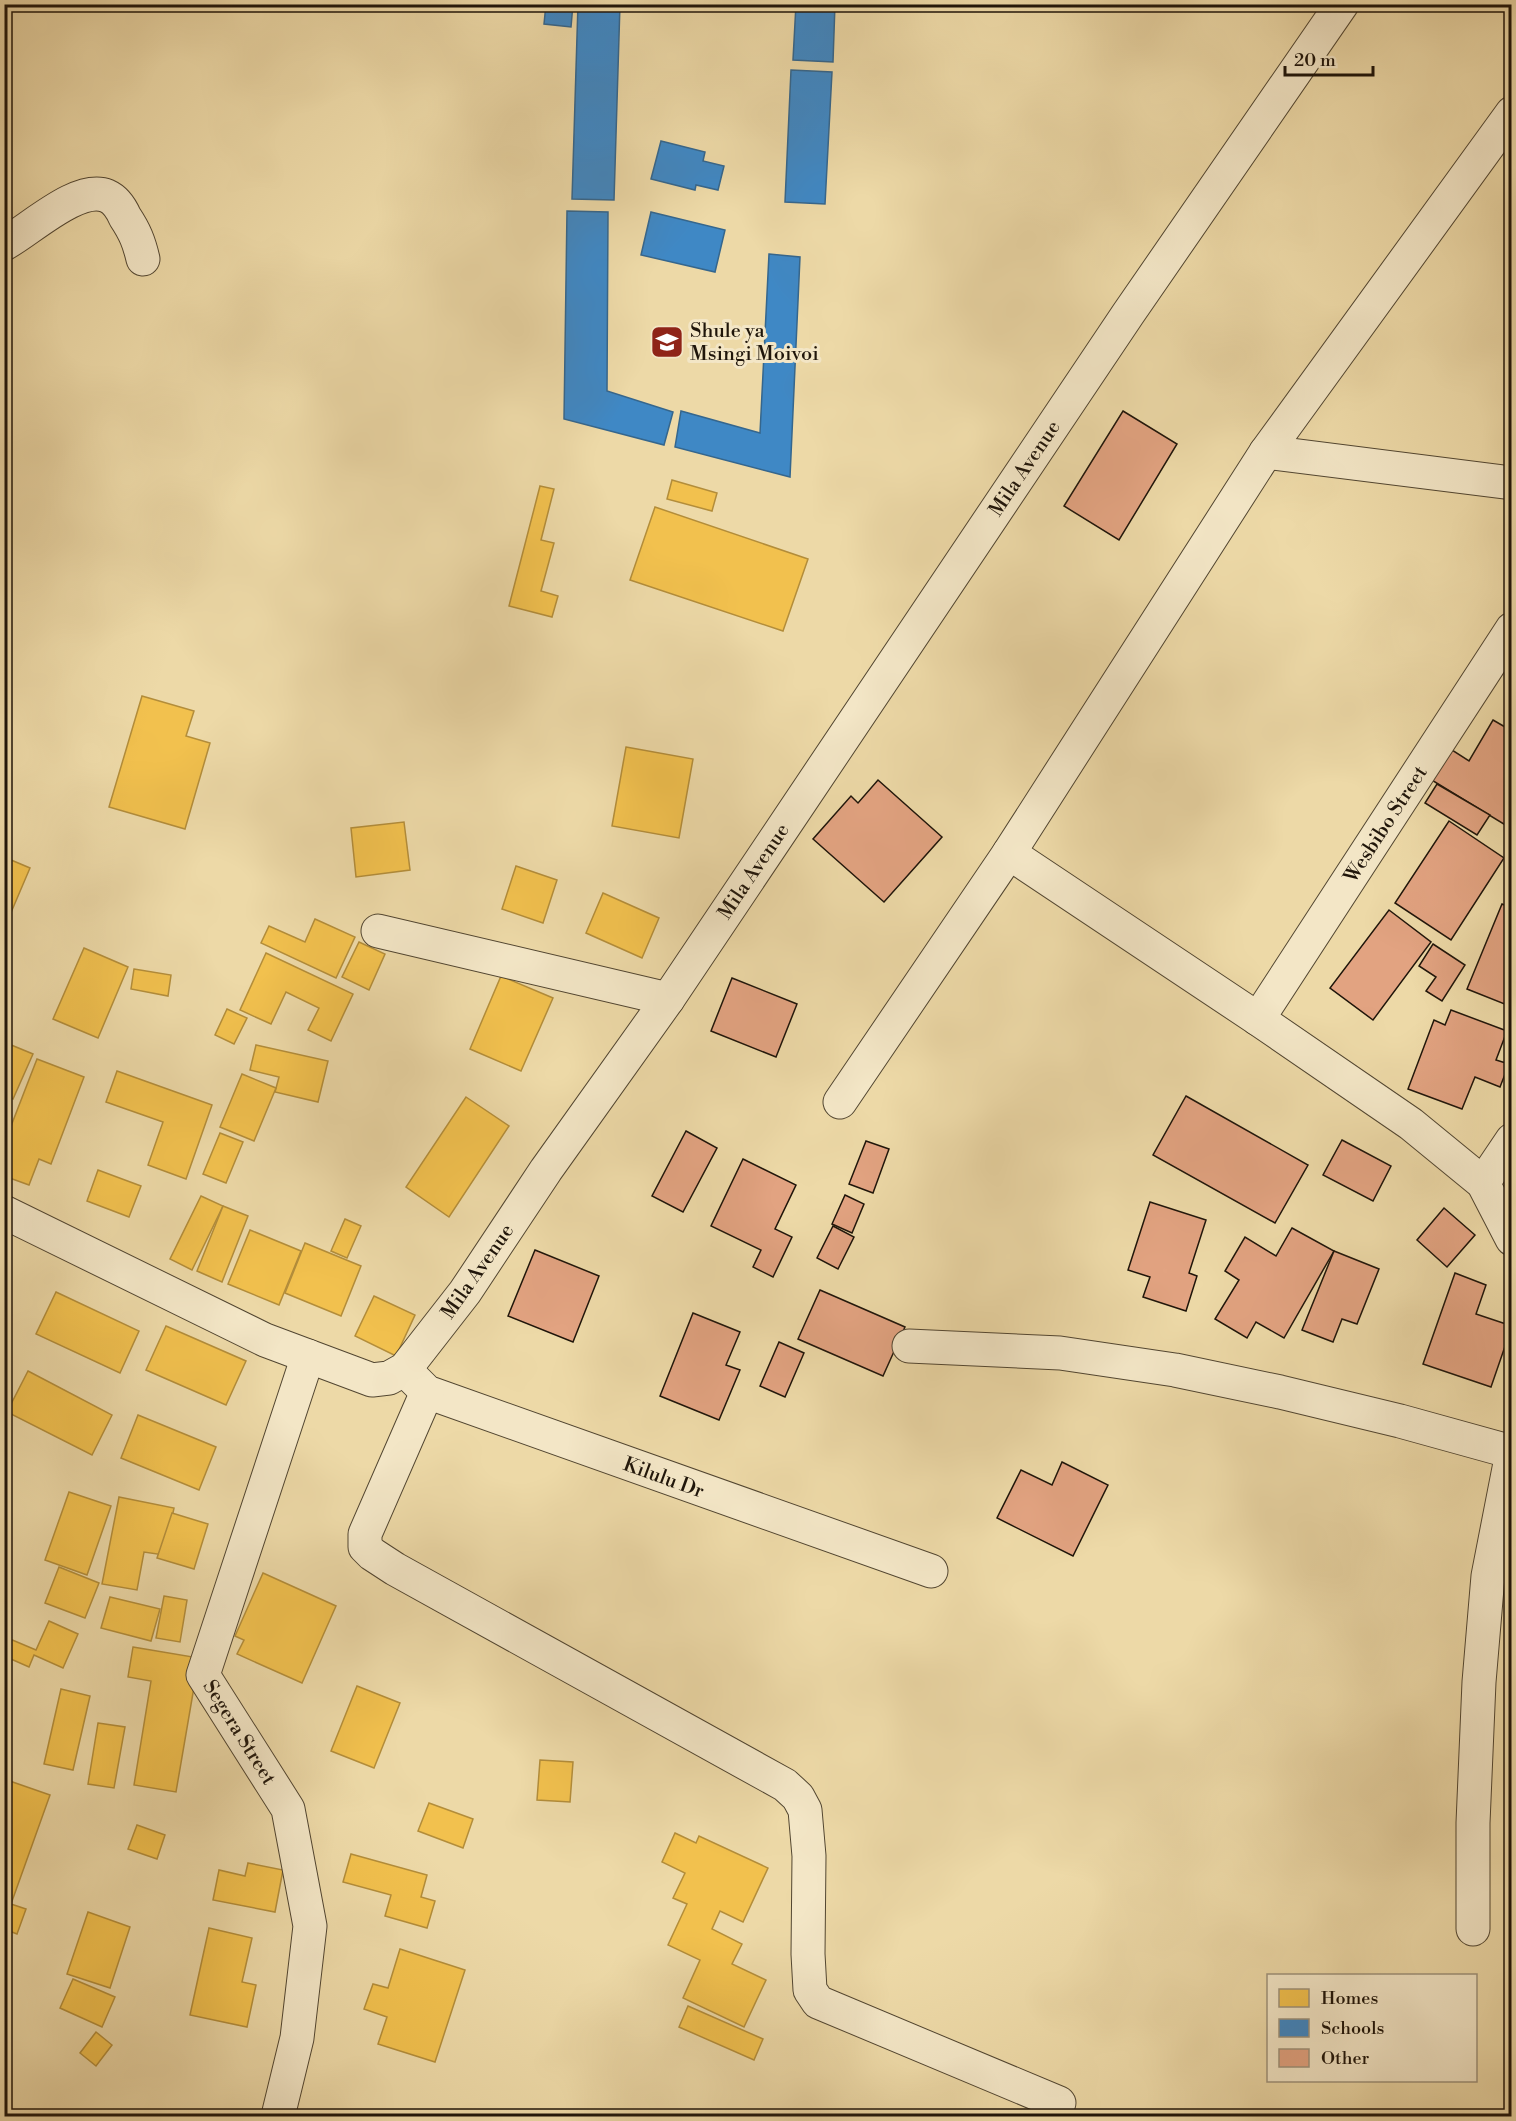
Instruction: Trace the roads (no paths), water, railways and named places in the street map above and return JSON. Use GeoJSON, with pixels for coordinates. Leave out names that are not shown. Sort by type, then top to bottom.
{"type":"FeatureCollection","features":[{"type":"Feature","properties":{"kind":"street","name":"Mila Avenue"},"geometry":{"type":"LineString","coordinates":[[1059,2103],[818,2002],[810,1990],[809,1856],[805,1810],[798,1797],[785,1785],[395,1569],[365,1547],[365,1533],[416,1381],[465,1292],[546,1170],[668,999],[1128,314],[1342,4]]}},
{"type":"Feature","properties":{"kind":"street"},"geometry":{"type":"LineString","coordinates":[[840,1101],[1009,853],[1266,452],[1512,113]]}},
{"type":"Feature","properties":{"kind":"street"},"geometry":{"type":"LineString","coordinates":[[4,244],[79,197],[95,194],[108,197],[118,204],[138,237],[143,259]]}},
{"type":"Feature","properties":{"kind":"street"},"geometry":{"type":"LineString","coordinates":[[1266,452],[1512,483]]}},
{"type":"Feature","properties":{"kind":"street","name":"Wesbibo Street"},"geometry":{"type":"LineString","coordinates":[[1258,1019],[1512,629]]}},
{"type":"Feature","properties":{"kind":"street"},"geometry":{"type":"LineString","coordinates":[[1009,853],[1411,1124],[1483,1183],[1512,1239]]}},
{"type":"Feature","properties":{"kind":"street"},"geometry":{"type":"LineString","coordinates":[[378,931],[668,999]]}},
{"type":"Feature","properties":{"kind":"street"},"geometry":{"type":"LineString","coordinates":[[1483,1183],[1512,1140]]}},
{"type":"Feature","properties":{"kind":"street"},"geometry":{"type":"LineString","coordinates":[[4,1212],[265,1340],[372,1380],[390,1378],[416,1381]]}},
{"type":"Feature","properties":{"kind":"street"},"geometry":{"type":"LineString","coordinates":[[909,1346],[1060,1353],[1175,1370],[1389,1418],[1512,1453],[1488,1576],[1480,1670],[1473,1823],[1473,1929]]}},
{"type":"Feature","properties":{"kind":"street","name":"Segera Street"},"geometry":{"type":"LineString","coordinates":[[278,2116],[297,2038],[310,1926],[288,1809],[203,1675],[308,1356]]}},
{"type":"Feature","properties":{"kind":"street","name":"Kilulu Dr"},"geometry":{"type":"LineString","coordinates":[[416,1381],[931,1571]]}},
{"type":"Feature","properties":{"kind":"place","name":"Shule ya Msingi Moivoi"},"geometry":{"type":"Point","coordinates":[667,342]}}]}
